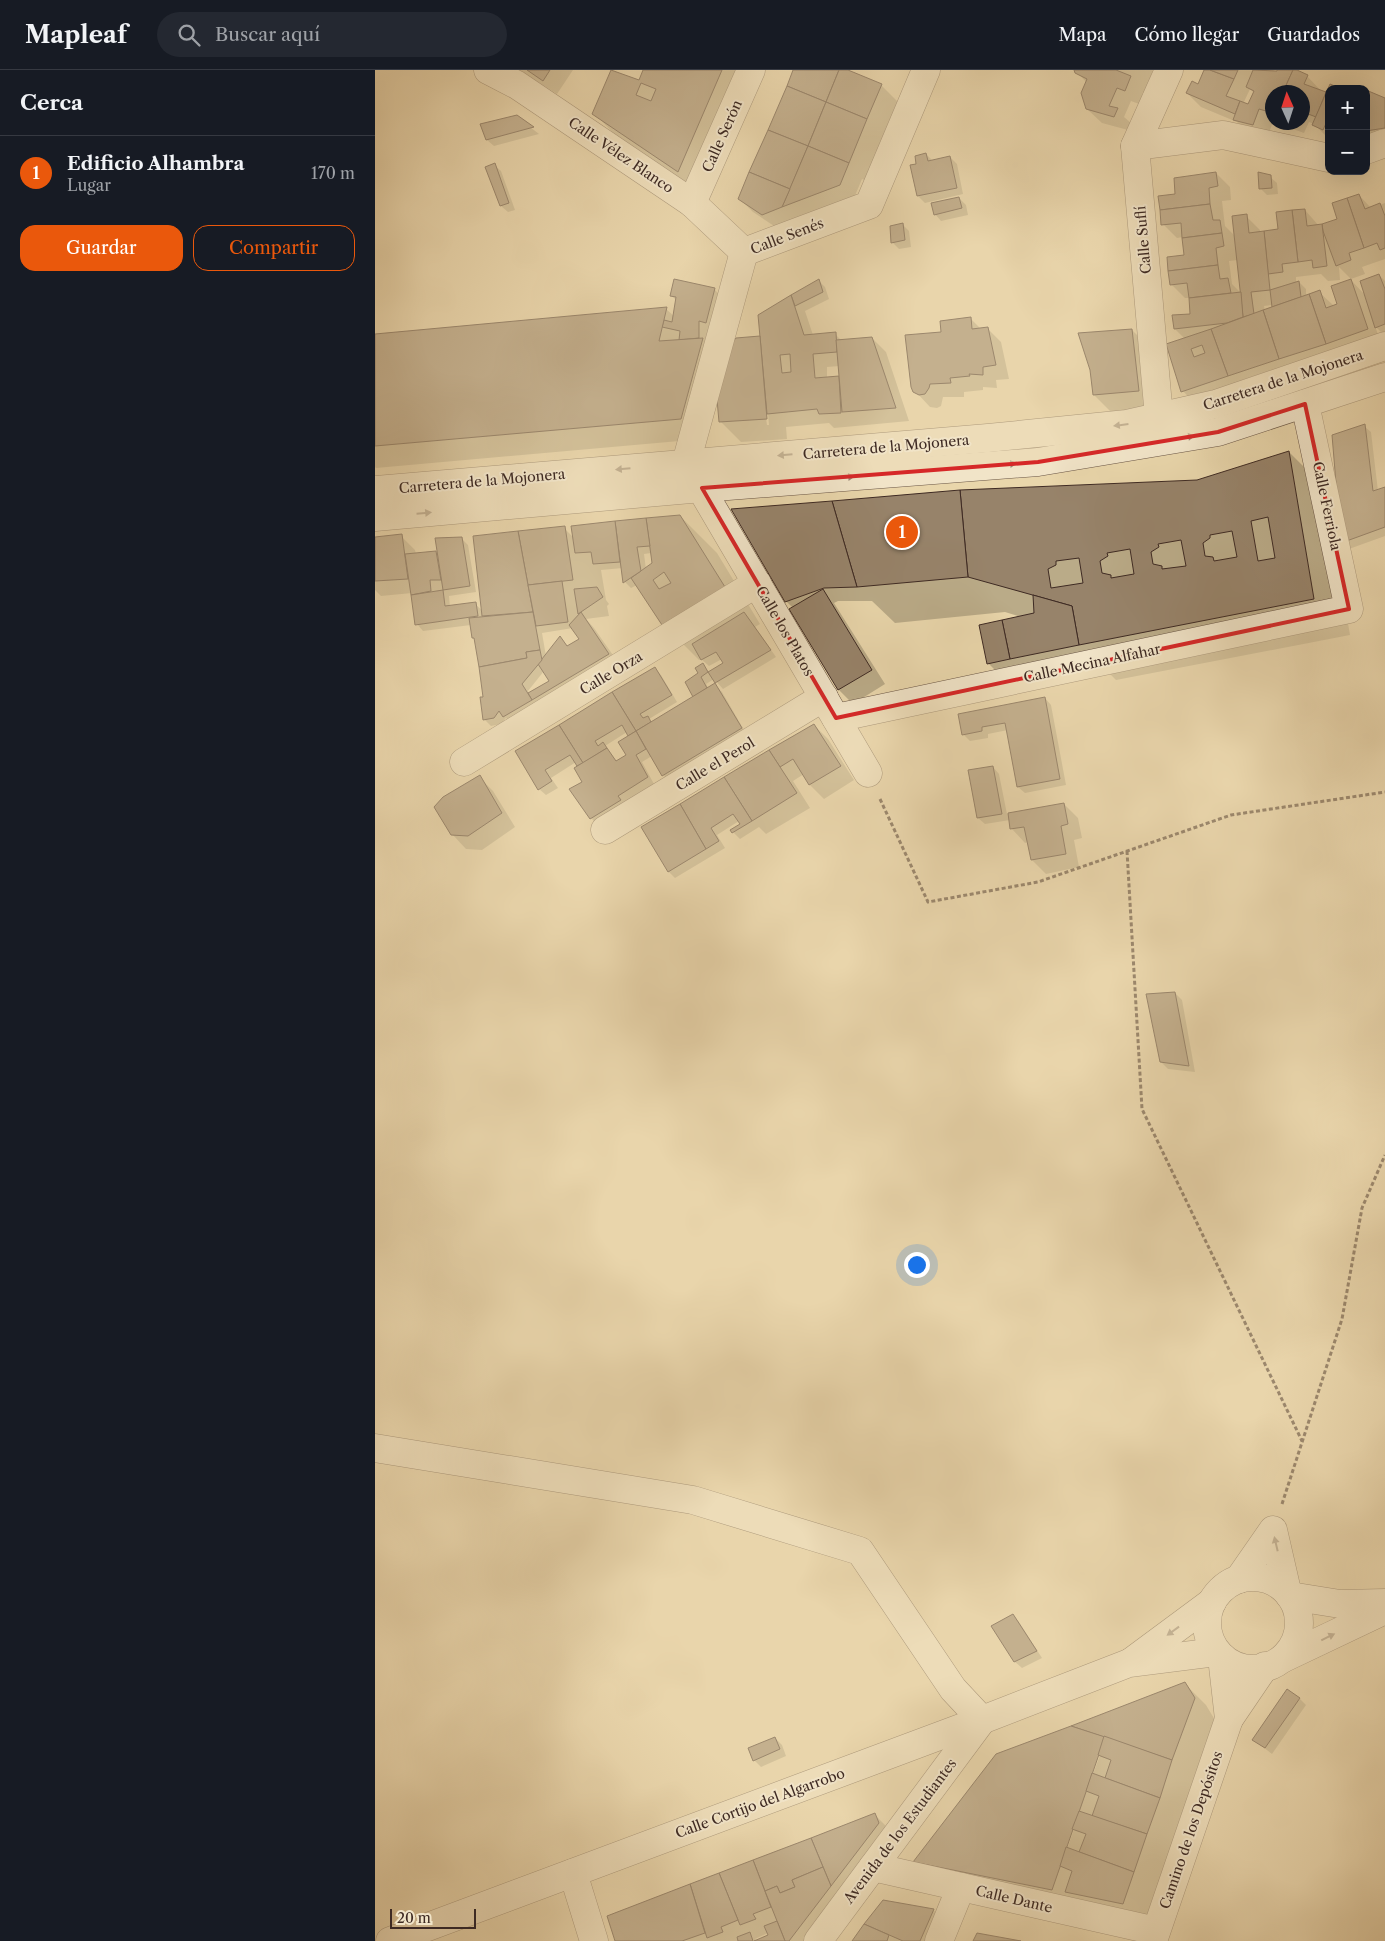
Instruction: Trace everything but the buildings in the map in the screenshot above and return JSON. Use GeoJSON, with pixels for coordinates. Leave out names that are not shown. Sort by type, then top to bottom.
{"type":"FeatureCollection","features":[{"type":"Feature","properties":{"kind":"street","name":"Calle Vélez Blanco"},"geometry":{"type":"LineString","coordinates":[[488,70],[517,85],[692,203],[744,252]]}},
{"type":"Feature","properties":{"kind":"street","name":"Calle Serón"},"geometry":{"type":"LineString","coordinates":[[692,203],[751,70]]}},
{"type":"Feature","properties":{"kind":"street","name":"Calle Senés"},"geometry":{"type":"LineString","coordinates":[[686,463],[744,252],[869,205],[925,70]]}},
{"type":"Feature","properties":{"kind":"street","name":"Calle Suflí"},"geometry":{"type":"LineString","coordinates":[[1159,417],[1135,146],[1169,70]]}},
{"type":"Feature","properties":{"kind":"street"},"geometry":{"type":"LineString","coordinates":[[1135,146],[1223,134],[1325,157]]}},
{"type":"Feature","properties":{"kind":"street"},"geometry":{"type":"LineString","coordinates":[[1370,149],[1385,143]]}},
{"type":"Feature","properties":{"kind":"street","name":"Carretera de la Mojonera"},"geometry":{"type":"LineString","coordinates":[[375,490],[988,438],[1127,424],[1216,404],[1385,346]]}},
{"type":"Feature","properties":{"kind":"street","name":"Carretera de la Mojonera"},"geometry":{"type":"LineString","coordinates":[[375,517],[701,488],[1038,462],[1219,432],[1385,377]]}},
{"type":"Feature","properties":{"kind":"street","name":"Calle Ferriola"},"geometry":{"type":"LineString","coordinates":[[1305,404],[1349,609]]}},
{"type":"Feature","properties":{"kind":"street"},"geometry":{"type":"LineString","coordinates":[[686,463],[701,488]]}},
{"type":"Feature","properties":{"kind":"street","name":"Calle los Platos"},"geometry":{"type":"LineString","coordinates":[[701,488],[868,773]]}},
{"type":"Feature","properties":{"kind":"street","name":"Calle Orza"},"geometry":{"type":"LineString","coordinates":[[465,762],[757,583]]}},
{"type":"Feature","properties":{"kind":"street","name":"Calle Mecina Alfahar"},"geometry":{"type":"LineString","coordinates":[[830,708],[1349,609]]}},
{"type":"Feature","properties":{"kind":"street","name":"Calle el Perol"},"geometry":{"type":"LineString","coordinates":[[605,830],[830,708]]}},
{"type":"Feature","properties":{"kind":"street"},"geometry":{"type":"LineString","coordinates":[[375,1448],[693,1500],[860,1551],[953,1689],[982,1720]]}},
{"type":"Feature","properties":{"kind":"street"},"geometry":{"type":"LineString","coordinates":[[1239,1579],[1273,1530]]}},
{"type":"Feature","properties":{"kind":"street"},"geometry":{"type":"LineString","coordinates":[[1273,1530],[1289,1594]]}},
{"type":"Feature","properties":{"kind":"street"},"geometry":{"type":"LineString","coordinates":[[1274,1662],[1293,1648],[1299,1632],[1299,1616],[1296,1604],[1289,1594],[1269,1579],[1253,1577],[1239,1579],[1230,1583],[1212,1602],[1207,1620],[1209,1637],[1219,1655],[1242,1668],[1253,1669],[1274,1662],[1385,1610]]}},
{"type":"Feature","properties":{"kind":"street"},"geometry":{"type":"LineString","coordinates":[[1289,1594],[1340,1604],[1385,1603]]}},
{"type":"Feature","properties":{"kind":"street","name":"Calle Cortijo del Algarrobo"},"geometry":{"type":"LineString","coordinates":[[389,1941],[418,1936],[573,1873],[1129,1663],[1212,1602]]}},
{"type":"Feature","properties":{"kind":"street","name":"Calle Cortijo del Algarrobo"},"geometry":{"type":"LineString","coordinates":[[1129,1663],[1219,1655]]}},
{"type":"Feature","properties":{"kind":"street","name":"Camino de los Depósitos"},"geometry":{"type":"LineString","coordinates":[[1219,1655],[1229,1719]]}},
{"type":"Feature","properties":{"kind":"street","name":"Camino de los Depósitos"},"geometry":{"type":"LineString","coordinates":[[1154,1936],[1229,1719],[1274,1662]]}},
{"type":"Feature","properties":{"kind":"street","name":"Avenida de los Estudiantes"},"geometry":{"type":"LineString","coordinates":[[818,1941],[982,1720]]}},
{"type":"Feature","properties":{"kind":"street","name":"Calle Dante"},"geometry":{"type":"LineString","coordinates":[[873,1867],[961,1887],[1154,1936]]}},
{"type":"Feature","properties":{"kind":"street"},"geometry":{"type":"LineString","coordinates":[[573,1873],[594,1941]]}},
{"type":"Feature","properties":{"kind":"street"},"geometry":{"type":"LineString","coordinates":[[939,1941],[961,1887]]}},
{"type":"Feature","properties":{"kind":"path"},"geometry":{"type":"LineString","coordinates":[[868,773],[929,902],[1038,882],[1231,814],[1385,792]]}},
{"type":"Feature","properties":{"kind":"path"},"geometry":{"type":"LineString","coordinates":[[1127,851],[1142,1110],[1302,1441]]}},
{"type":"Feature","properties":{"kind":"path"},"geometry":{"type":"LineString","coordinates":[[1273,1530],[1342,1319],[1362,1208],[1385,1155]]}},
{"type":"Feature","properties":{"kind":"highlighted area"},"geometry":{"type":"Polygon","coordinates":[[[1305,404],[1349,609],[836,718],[702,488],[1038,462],[1218,432],[1305,404]]]}},
{"type":"Feature","properties":{"kind":"place","name":"Edificio Alhambra"},"geometry":{"type":"Point","coordinates":[902,532]}}]}
